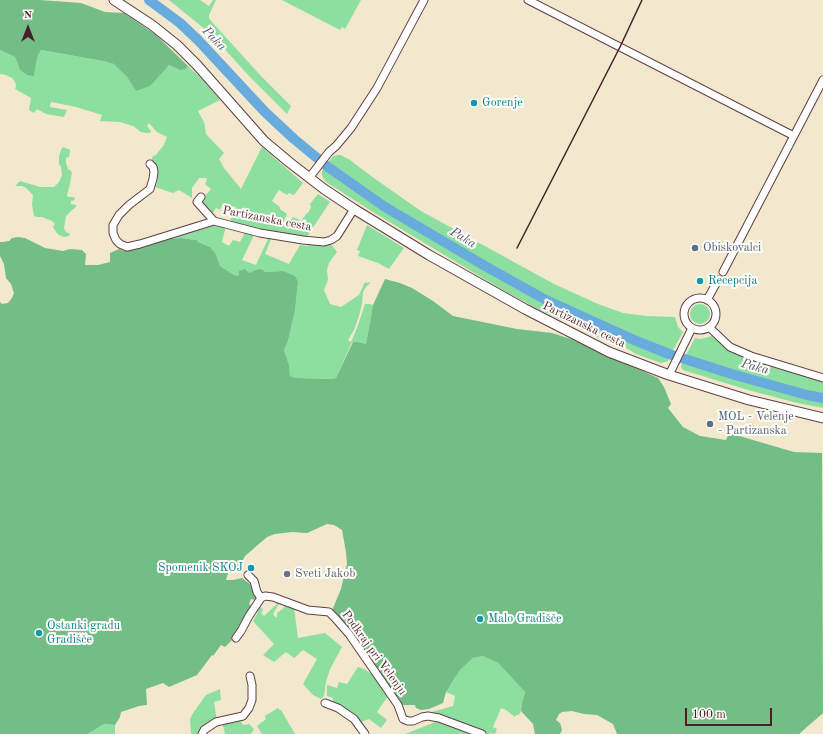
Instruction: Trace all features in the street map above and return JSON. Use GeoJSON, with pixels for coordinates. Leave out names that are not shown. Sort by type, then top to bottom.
{"type":"FeatureCollection","features":[{"type":"Feature","properties":{"kind":"main road","name":"Partizanska cesta"},"geometry":{"type":"LineString","coordinates":[[114,0],[152,25],[177,45],[197,65],[264,140],[309,178],[354,209],[429,255],[525,309],[609,352],[669,375],[749,400],[823,418]]}},
{"type":"Feature","properties":{"kind":"street"},"geometry":{"type":"LineString","coordinates":[[309,178],[328,153],[351,128],[377,88],[424,0]]}},
{"type":"Feature","properties":{"kind":"street"},"geometry":{"type":"LineString","coordinates":[[528,0],[794,136]]}},
{"type":"Feature","properties":{"kind":"street"},"geometry":{"type":"LineString","coordinates":[[723,272],[822,85]]}},
{"type":"Feature","properties":{"kind":"street","name":"Partizanska cesta"},"geometry":{"type":"LineString","coordinates":[[150,164],[153,167],[154,172],[150,189],[129,205],[119,215],[113,225],[113,233],[116,240],[120,244],[127,247],[214,221],[260,233],[324,242],[337,236],[354,209]]}},
{"type":"Feature","properties":{"kind":"street"},"geometry":{"type":"LineString","coordinates":[[201,197],[197,202],[214,221]]}},
{"type":"Feature","properties":{"kind":"street"},"geometry":{"type":"LineString","coordinates":[[707,300],[718,280]]}},
{"type":"Feature","properties":{"kind":"street"},"geometry":{"type":"LineString","coordinates":[[699,298],[707,300],[713,305],[715,312],[714,321],[709,327],[701,330],[692,328],[687,324],[684,314],[689,303],[699,298]]}},
{"type":"Feature","properties":{"kind":"street"},"geometry":{"type":"LineString","coordinates":[[709,327],[730,347],[751,356],[823,378]]}},
{"type":"Feature","properties":{"kind":"street"},"geometry":{"type":"LineString","coordinates":[[669,375],[692,328]]}},
{"type":"Feature","properties":{"kind":"street"},"geometry":{"type":"LineString","coordinates":[[236,638],[261,598],[257,592],[254,581],[248,575]]}},
{"type":"Feature","properties":{"kind":"street","name":"Podkraj pri Velenju"},"geometry":{"type":"LineString","coordinates":[[261,598],[265,596],[273,597],[308,610],[329,612],[353,640],[398,705],[403,719],[413,721],[428,716],[439,718],[482,734]]}},
{"type":"Feature","properties":{"kind":"street"},"geometry":{"type":"LineString","coordinates":[[202,734],[204,730],[216,722],[242,716],[249,708],[252,700],[252,685],[250,676]]}},
{"type":"Feature","properties":{"kind":"street"},"geometry":{"type":"LineString","coordinates":[[325,703],[338,708],[354,719],[365,734]]}},
{"type":"Feature","properties":{"kind":"green space"},"geometry":{"type":"Polygon","coordinates":[[[0,0],[40,0],[81,3],[105,12],[124,13],[156,35],[188,66],[187,68],[181,70],[169,65],[150,86],[136,91],[127,77],[114,64],[41,50],[37,58],[34,76],[27,75],[20,70],[15,57],[0,50],[0,0]]]}},
{"type":"Feature","properties":{"kind":"green space"},"geometry":{"type":"Polygon","coordinates":[[[169,0],[200,0],[209,6],[213,0],[216,0],[209,18],[261,76],[291,106],[287,114],[248,75],[212,35],[169,0]]]}},
{"type":"Feature","properties":{"kind":"green space"},"geometry":{"type":"Polygon","coordinates":[[[282,0],[361,0],[345,29],[342,27],[340,30],[282,0]]]}},
{"type":"Feature","properties":{"kind":"green space"},"geometry":{"type":"Polygon","coordinates":[[[0,50],[15,57],[20,70],[27,75],[34,75],[37,58],[41,50],[115,64],[127,77],[136,91],[169,65],[187,68],[188,66],[201,78],[220,100],[198,111],[204,122],[206,134],[224,153],[219,159],[224,168],[241,189],[262,147],[303,183],[294,195],[289,193],[287,195],[279,190],[272,201],[287,214],[282,225],[286,227],[293,217],[301,221],[308,213],[311,207],[310,204],[318,194],[330,202],[306,238],[272,234],[230,223],[236,207],[223,204],[220,210],[216,208],[212,215],[200,204],[203,195],[206,195],[211,189],[205,184],[207,180],[206,178],[199,178],[192,188],[192,198],[179,190],[173,193],[155,187],[158,179],[156,177],[152,158],[164,145],[167,137],[157,132],[149,123],[147,126],[151,131],[150,133],[141,132],[133,126],[120,122],[100,121],[102,115],[76,107],[51,102],[50,107],[67,110],[64,117],[46,114],[37,109],[34,113],[29,110],[31,98],[15,89],[15,82],[12,78],[0,74],[0,50]]]}},
{"type":"Feature","properties":{"kind":"green space"},"geometry":{"type":"Polygon","coordinates":[[[63,147],[70,150],[69,157],[66,158],[66,163],[68,169],[72,173],[67,195],[68,197],[74,197],[75,200],[71,201],[71,204],[76,205],[76,207],[66,216],[64,228],[65,231],[70,234],[69,236],[64,237],[56,232],[53,227],[55,224],[52,221],[34,216],[32,205],[33,195],[22,186],[15,186],[20,181],[40,187],[54,187],[59,182],[62,175],[59,164],[59,156],[63,147]]]}},
{"type":"Feature","properties":{"kind":"green space"},"geometry":{"type":"Polygon","coordinates":[[[338,155],[350,160],[421,211],[554,284],[598,304],[623,313],[646,316],[675,317],[678,327],[683,332],[672,352],[631,337],[565,308],[442,238],[374,197],[328,163],[333,156],[338,155]]]}},
{"type":"Feature","properties":{"kind":"green space"},"geometry":{"type":"Polygon","coordinates":[[[324,167],[370,200],[511,284],[562,311],[670,356],[668,361],[661,363],[636,354],[620,344],[600,338],[536,308],[501,289],[326,182],[322,176],[324,167]]]}},
{"type":"Feature","properties":{"kind":"green space"},"geometry":{"type":"Polygon","coordinates":[[[212,223],[225,226],[222,242],[229,246],[233,240],[240,242],[246,230],[272,237],[265,254],[289,264],[300,245],[308,246],[310,242],[330,243],[337,252],[329,263],[327,270],[328,280],[324,290],[330,304],[341,307],[359,295],[365,282],[371,282],[363,292],[359,316],[354,330],[348,340],[351,342],[365,304],[370,304],[373,305],[366,344],[352,342],[336,378],[297,378],[290,376],[289,365],[284,350],[288,341],[295,311],[298,282],[283,271],[248,273],[236,276],[220,266],[216,254],[210,247],[198,242],[197,240],[181,238],[170,239],[167,237],[212,223]],[[254,235],[242,260],[256,265],[268,239],[254,235]]]}},
{"type":"Feature","properties":{"kind":"green space"},"geometry":{"type":"Polygon","coordinates":[[[367,225],[404,248],[389,269],[378,263],[358,256],[360,251],[357,250],[367,225]]]}},
{"type":"Feature","properties":{"kind":"green space"},"geometry":{"type":"Polygon","coordinates":[[[167,237],[170,239],[181,238],[197,240],[198,242],[210,247],[216,254],[220,266],[236,276],[239,275],[239,271],[245,269],[249,273],[259,269],[265,272],[283,271],[295,276],[298,282],[295,311],[288,341],[284,350],[289,365],[290,376],[297,378],[336,378],[353,342],[366,344],[373,305],[385,279],[412,288],[453,316],[517,329],[552,333],[574,340],[658,378],[664,387],[671,404],[668,408],[683,427],[700,436],[726,440],[729,433],[794,452],[822,453],[823,713],[799,734],[617,734],[613,724],[597,715],[572,711],[562,712],[559,714],[556,720],[561,726],[562,730],[560,734],[535,734],[533,724],[521,711],[525,692],[498,663],[483,656],[473,658],[460,670],[446,692],[443,703],[429,709],[421,710],[416,708],[415,705],[401,705],[333,613],[333,608],[341,589],[347,564],[342,530],[334,525],[327,524],[307,533],[292,532],[275,534],[267,537],[245,556],[240,566],[229,570],[226,580],[242,578],[254,589],[257,594],[256,600],[251,599],[249,604],[253,607],[240,630],[225,647],[221,645],[197,675],[169,687],[163,683],[146,689],[147,705],[121,712],[115,725],[104,724],[88,734],[0,734],[0,302],[2,304],[8,303],[14,293],[11,284],[6,278],[4,264],[0,256],[0,242],[9,241],[12,238],[25,238],[45,248],[63,251],[70,249],[82,250],[86,254],[85,265],[98,265],[110,262],[110,253],[119,249],[124,251],[128,250],[167,237]]]}},
{"type":"Feature","properties":{"kind":"green space"},"geometry":{"type":"Polygon","coordinates":[[[696,304],[704,304],[710,310],[710,318],[704,324],[696,324],[690,318],[690,310],[696,304]]]}},
{"type":"Feature","properties":{"kind":"green space"},"geometry":{"type":"Polygon","coordinates":[[[712,336],[732,352],[823,381],[823,396],[733,372],[685,357],[695,338],[701,339],[712,336]]]}},
{"type":"Feature","properties":{"kind":"green space"},"geometry":{"type":"Polygon","coordinates":[[[683,360],[734,377],[823,401],[823,408],[797,403],[748,390],[683,370],[681,367],[683,360]]]}},
{"type":"Feature","properties":{"kind":"green space"},"geometry":{"type":"Polygon","coordinates":[[[279,602],[273,614],[276,618],[277,613],[284,608],[285,604],[294,607],[298,638],[325,633],[342,647],[330,669],[324,695],[321,699],[313,695],[303,684],[317,659],[303,650],[294,658],[286,652],[274,662],[263,655],[274,644],[253,621],[258,612],[256,609],[259,605],[263,610],[261,613],[264,616],[279,602]]]}},
{"type":"Feature","properties":{"kind":"green space"},"geometry":{"type":"Polygon","coordinates":[[[483,656],[498,663],[525,692],[519,715],[516,715],[515,717],[501,708],[493,727],[497,729],[495,734],[486,734],[428,713],[453,706],[455,696],[446,692],[460,670],[473,658],[483,656]]]}},
{"type":"Feature","properties":{"kind":"green space"},"geometry":{"type":"Polygon","coordinates":[[[358,667],[373,675],[388,696],[377,712],[387,720],[381,728],[369,719],[358,723],[328,701],[333,701],[333,698],[327,696],[327,685],[337,688],[339,682],[347,684],[358,667]]]}},
{"type":"Feature","properties":{"kind":"green space"},"geometry":{"type":"Polygon","coordinates":[[[220,689],[221,700],[214,702],[217,721],[201,734],[191,734],[190,719],[193,713],[206,695],[220,689]]]}},
{"type":"Feature","properties":{"kind":"green space"},"geometry":{"type":"Polygon","coordinates":[[[278,708],[281,710],[295,734],[262,734],[257,726],[266,719],[265,716],[278,708]]]}},
{"type":"Feature","properties":{"kind":"green space"},"geometry":{"type":"Polygon","coordinates":[[[240,720],[243,725],[249,724],[254,729],[251,734],[225,734],[222,722],[240,720]]]}},
{"type":"Feature","properties":{"kind":"green space"},"geometry":{"type":"Polygon","coordinates":[[[438,721],[476,734],[405,734],[438,721]]]}},
{"type":"Feature","properties":{"kind":"green space"},"geometry":{"type":"Polygon","coordinates":[[[104,724],[115,725],[115,734],[88,734],[104,724]]]}},
{"type":"Feature","properties":{"kind":"waterway","name":"Paka"},"geometry":{"type":"LineString","coordinates":[[149,0],[180,23],[198,40],[265,112],[294,139],[328,167],[385,207],[546,300],[634,340],[669,354],[735,375],[823,398]]}},
{"type":"Feature","properties":{"kind":"railway"},"geometry":{"type":"LineString","coordinates":[[517,248],[620,47],[642,0]]}},
{"type":"Feature","properties":{"kind":"place","name":"Gorenje"},"geometry":{"type":"Point","coordinates":[474,103]}},
{"type":"Feature","properties":{"kind":"place","name":"Obiskovalci"},"geometry":{"type":"Point","coordinates":[695,248]}},
{"type":"Feature","properties":{"kind":"place","name":"Recepcija"},"geometry":{"type":"Point","coordinates":[700,281]}},
{"type":"Feature","properties":{"kind":"place","name":"MOL - Velenje - Partizanska"},"geometry":{"type":"Point","coordinates":[710,424]}},
{"type":"Feature","properties":{"kind":"place","name":"Spomenik SKOJ"},"geometry":{"type":"Point","coordinates":[251,568]}},
{"type":"Feature","properties":{"kind":"place","name":"Sveti Jakob"},"geometry":{"type":"Point","coordinates":[287,574]}},
{"type":"Feature","properties":{"kind":"place","name":"Malo Gradišče"},"geometry":{"type":"Point","coordinates":[480,619]}},
{"type":"Feature","properties":{"kind":"place","name":"Ostanki gradu Gradišče"},"geometry":{"type":"Point","coordinates":[39,633]}}]}
